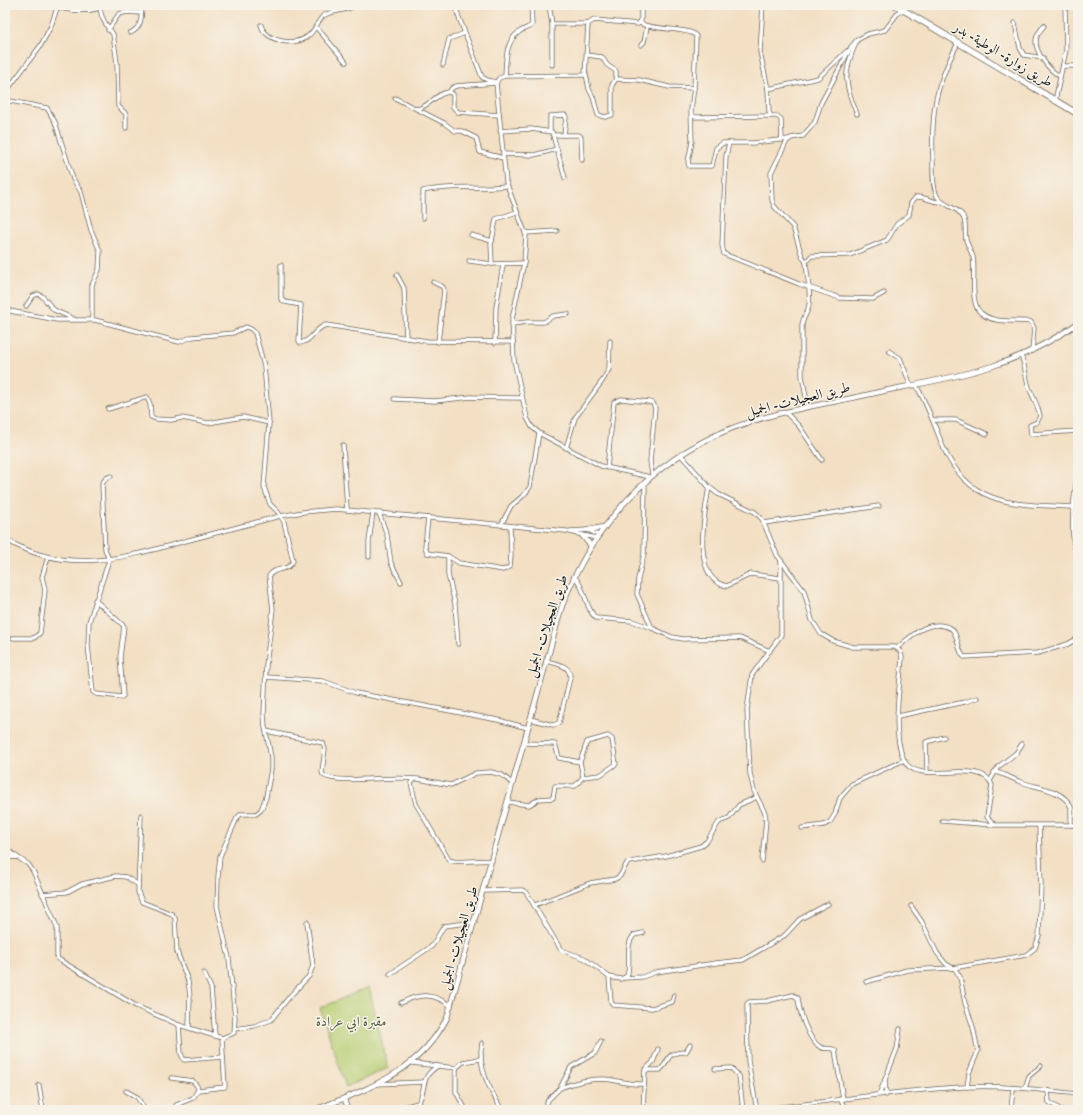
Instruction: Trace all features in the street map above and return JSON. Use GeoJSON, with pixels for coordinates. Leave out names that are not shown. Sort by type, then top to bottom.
{"type":"FeatureCollection","features":[{"type":"Feature","properties":{"kind":"highway","name":"طريق زوارة- الوطية- بدر"},"geometry":{"type":"LineString","coordinates":[[895,5],[1078,114]]}},
{"type":"Feature","properties":{"kind":"main road","name":"طريق العجيلات- الجميل"},"geometry":{"type":"LineString","coordinates":[[315,1110],[375,1084],[412,1063],[430,1044],[442,1026],[451,1006],[475,922],[562,606],[574,576],[591,546],[622,504],[651,476],[681,455],[730,429],[785,412],[983,370],[1032,351],[1060,336],[1078,323]]}},
{"type":"Feature","properties":{"kind":"main road"},"geometry":{"type":"LineString","coordinates":[[588,530],[604,527]]}},
{"type":"Feature","properties":{"kind":"main road"},"geometry":{"type":"LineString","coordinates":[[582,535],[591,546]]}},
{"type":"Feature","properties":{"kind":"street"},"geometry":{"type":"LineString","coordinates":[[5,93],[41,45],[51,26],[58,6],[64,9],[100,8],[103,5]]}},
{"type":"Feature","properties":{"kind":"street"},"geometry":{"type":"LineString","coordinates":[[130,33],[139,28],[142,5]]}},
{"type":"Feature","properties":{"kind":"street"},"geometry":{"type":"LineString","coordinates":[[261,25],[264,32],[270,38],[283,41],[303,39],[316,27],[324,15],[346,10],[355,5]]}},
{"type":"Feature","properties":{"kind":"street"},"geometry":{"type":"LineString","coordinates":[[447,5],[456,6],[482,77],[496,82]]}},
{"type":"Feature","properties":{"kind":"street"},"geometry":{"type":"LineString","coordinates":[[505,76],[507,51],[512,40],[520,31],[532,25],[531,5]]}},
{"type":"Feature","properties":{"kind":"street"},"geometry":{"type":"LineString","coordinates":[[549,5],[552,24],[552,64]]}},
{"type":"Feature","properties":{"kind":"street"},"geometry":{"type":"LineString","coordinates":[[640,23],[641,5]]}},
{"type":"Feature","properties":{"kind":"street"},"geometry":{"type":"LineString","coordinates":[[763,5],[760,52],[768,89],[768,106],[771,116]]}},
{"type":"Feature","properties":{"kind":"street"},"geometry":{"type":"LineString","coordinates":[[1055,100],[1067,43],[1065,5]]}},
{"type":"Feature","properties":{"kind":"street"},"geometry":{"type":"LineString","coordinates":[[100,8],[100,15],[108,30],[113,34],[118,63],[118,106],[126,114],[126,128]]}},
{"type":"Feature","properties":{"kind":"street"},"geometry":{"type":"LineString","coordinates":[[768,89],[818,78],[857,40],[868,34],[885,30],[901,8]]}},
{"type":"Feature","properties":{"kind":"street"},"geometry":{"type":"LineString","coordinates":[[108,30],[119,14],[127,12],[141,13]]}},
{"type":"Feature","properties":{"kind":"street"},"geometry":{"type":"LineString","coordinates":[[552,24],[588,24],[594,20],[633,25],[640,23],[646,27],[691,31],[695,33],[697,40],[694,116],[692,142],[688,162],[689,166],[711,167],[714,163],[716,148],[721,143],[753,143],[803,136],[815,122],[819,106],[848,50]]}},
{"type":"Feature","properties":{"kind":"street"},"geometry":{"type":"LineString","coordinates":[[1015,23],[1020,48],[1024,55],[1043,58]]}},
{"type":"Feature","properties":{"kind":"street"},"geometry":{"type":"LineString","coordinates":[[587,54],[602,57],[607,65],[616,70],[616,79],[612,85],[613,114],[608,117],[601,117],[596,112],[593,97],[589,89],[586,74],[588,24]]}},
{"type":"Feature","properties":{"kind":"street"},"geometry":{"type":"LineString","coordinates":[[1044,26],[1038,34],[1036,41],[1043,58],[1051,71],[1060,76]]}},
{"type":"Feature","properties":{"kind":"street"},"geometry":{"type":"LineString","coordinates":[[316,27],[346,62]]}},
{"type":"Feature","properties":{"kind":"street"},"geometry":{"type":"LineString","coordinates":[[641,45],[644,42],[646,27]]}},
{"type":"Feature","properties":{"kind":"street"},"geometry":{"type":"LineString","coordinates":[[443,65],[449,39],[466,33]]}},
{"type":"Feature","properties":{"kind":"street"},"geometry":{"type":"LineString","coordinates":[[857,40],[848,64],[846,78],[849,94],[857,114]]}},
{"type":"Feature","properties":{"kind":"street"},"geometry":{"type":"LineString","coordinates":[[958,43],[942,75],[932,118],[934,180],[936,195],[942,202],[959,212],[965,221],[966,240],[974,264],[974,296],[979,311],[986,316],[996,319],[1031,322],[1034,328],[1032,351]]}},
{"type":"Feature","properties":{"kind":"street"},"geometry":{"type":"LineString","coordinates":[[1063,66],[1078,66]]}},
{"type":"Feature","properties":{"kind":"street"},"geometry":{"type":"LineString","coordinates":[[415,109],[422,108],[437,96],[449,92],[456,86],[496,82],[499,78],[505,76],[583,76],[586,74]]}},
{"type":"Feature","properties":{"kind":"street"},"geometry":{"type":"LineString","coordinates":[[616,79],[640,80],[669,87],[694,88]]}},
{"type":"Feature","properties":{"kind":"street"},"geometry":{"type":"LineString","coordinates":[[496,82],[506,186],[525,233],[524,263],[512,324],[513,342],[522,398],[530,423],[540,433],[566,448],[607,468],[651,476],[650,461],[655,408],[653,403],[649,402],[621,399],[614,402],[607,468]]}},
{"type":"Feature","properties":{"kind":"street"},"geometry":{"type":"LineString","coordinates":[[449,92],[453,94],[453,107],[458,112],[499,115]]}},
{"type":"Feature","properties":{"kind":"street"},"geometry":{"type":"LineString","coordinates":[[395,98],[427,114],[455,131],[462,131],[476,138],[480,152],[503,156],[534,155],[557,149]]}},
{"type":"Feature","properties":{"kind":"street"},"geometry":{"type":"LineString","coordinates":[[5,100],[47,108],[56,122],[73,180],[81,192],[91,230],[100,251],[99,270],[92,285],[92,319]]}},
{"type":"Feature","properties":{"kind":"street"},"geometry":{"type":"LineString","coordinates":[[427,104],[427,114]]}},
{"type":"Feature","properties":{"kind":"street"},"geometry":{"type":"LineString","coordinates":[[550,130],[550,116],[564,115],[566,117],[564,135]]}},
{"type":"Feature","properties":{"kind":"street"},"geometry":{"type":"LineString","coordinates":[[694,116],[777,116],[781,119],[782,140]]}},
{"type":"Feature","properties":{"kind":"street"},"geometry":{"type":"LineString","coordinates":[[500,131],[531,129],[550,130],[555,135],[557,149],[566,178]]}},
{"type":"Feature","properties":{"kind":"street"},"geometry":{"type":"LineString","coordinates":[[555,135],[579,135],[581,137],[582,160]]}},
{"type":"Feature","properties":{"kind":"street"},"geometry":{"type":"LineString","coordinates":[[789,139],[771,173],[772,200],[774,206],[795,231],[802,256],[806,262],[809,293],[808,308],[802,319],[802,374],[808,407]]}},
{"type":"Feature","properties":{"kind":"street"},"geometry":{"type":"LineString","coordinates":[[729,143],[724,188],[722,252],[799,284],[845,299],[873,299],[884,294]]}},
{"type":"Feature","properties":{"kind":"street"},"geometry":{"type":"LineString","coordinates":[[423,218],[424,191],[459,186],[481,188],[506,186]]}},
{"type":"Feature","properties":{"kind":"street"},"geometry":{"type":"LineString","coordinates":[[802,256],[850,255],[887,240],[897,224],[909,215],[911,203],[916,197],[933,202],[942,202]]}},
{"type":"Feature","properties":{"kind":"street"},"geometry":{"type":"LineString","coordinates":[[492,264],[491,244],[496,219],[517,212]]}},
{"type":"Feature","properties":{"kind":"street"},"geometry":{"type":"LineString","coordinates":[[525,233],[557,231]]}},
{"type":"Feature","properties":{"kind":"street"},"geometry":{"type":"LineString","coordinates":[[471,235],[492,240]]}},
{"type":"Feature","properties":{"kind":"street"},"geometry":{"type":"LineString","coordinates":[[806,262],[811,256]]}},
{"type":"Feature","properties":{"kind":"street"},"geometry":{"type":"LineString","coordinates":[[469,261],[503,265],[524,263]]}},
{"type":"Feature","properties":{"kind":"street"},"geometry":{"type":"LineString","coordinates":[[281,265],[281,298],[285,302],[301,305],[300,343],[305,343],[319,328],[326,325],[438,342],[513,342]]}},
{"type":"Feature","properties":{"kind":"street"},"geometry":{"type":"LineString","coordinates":[[495,343],[496,307],[503,265]]}},
{"type":"Feature","properties":{"kind":"street"},"geometry":{"type":"LineString","coordinates":[[397,275],[404,288],[406,338]]}},
{"type":"Feature","properties":{"kind":"street"},"geometry":{"type":"LineString","coordinates":[[433,282],[443,287],[444,291],[438,342]]}},
{"type":"Feature","properties":{"kind":"street"},"geometry":{"type":"LineString","coordinates":[[799,284],[809,293]]}},
{"type":"Feature","properties":{"kind":"street"},"geometry":{"type":"LineString","coordinates":[[26,306],[33,296],[40,294],[54,310],[75,319]]}},
{"type":"Feature","properties":{"kind":"street"},"geometry":{"type":"LineString","coordinates":[[5,310],[57,320],[92,319],[179,342],[192,337],[229,334],[241,328],[252,329],[255,333],[264,366],[269,422],[264,487],[270,504],[280,516],[293,561],[289,567],[272,572],[269,576],[272,609],[264,715],[271,757],[269,784],[263,806],[256,814],[241,814],[237,818],[220,856],[217,906],[229,958],[235,1029],[233,1034],[222,1038],[179,1025],[136,1006],[57,958],[57,927],[33,871],[28,864],[5,848]]}},
{"type":"Feature","properties":{"kind":"street"},"geometry":{"type":"LineString","coordinates":[[512,324],[544,322],[553,316],[568,314]]}},
{"type":"Feature","properties":{"kind":"street"},"geometry":{"type":"LineString","coordinates":[[566,448],[575,418],[603,380],[609,369],[610,341]]}},
{"type":"Feature","properties":{"kind":"street"},"geometry":{"type":"LineString","coordinates":[[889,351],[900,358],[934,420],[944,448],[954,468],[975,490],[997,500],[1034,505],[1073,506]]}},
{"type":"Feature","properties":{"kind":"street"},"geometry":{"type":"LineString","coordinates":[[1021,356],[1025,366],[1029,388],[1036,402],[1040,416],[1037,422],[1030,425],[1031,434],[1078,431]]}},
{"type":"Feature","properties":{"kind":"street"},"geometry":{"type":"LineString","coordinates":[[108,409],[147,397],[150,404],[151,417],[156,419],[170,420],[182,418],[218,422],[238,417],[269,422]]}},
{"type":"Feature","properties":{"kind":"street"},"geometry":{"type":"LineString","coordinates":[[394,399],[435,401],[471,397],[522,398]]}},
{"type":"Feature","properties":{"kind":"street"},"geometry":{"type":"LineString","coordinates":[[785,412],[799,426],[822,460]]}},
{"type":"Feature","properties":{"kind":"street"},"geometry":{"type":"LineString","coordinates":[[934,420],[956,420],[987,434]]}},
{"type":"Feature","properties":{"kind":"street"},"geometry":{"type":"LineString","coordinates":[[501,525],[511,506],[524,495],[530,487],[540,433]]}},
{"type":"Feature","properties":{"kind":"street"},"geometry":{"type":"LineString","coordinates":[[343,445],[347,509]]}},
{"type":"Feature","properties":{"kind":"street"},"geometry":{"type":"LineString","coordinates":[[681,455],[709,487],[725,498],[755,512],[764,524],[774,550],[801,586],[814,626],[825,637],[853,647],[897,648],[921,628],[933,625],[952,629],[956,634],[964,657],[1038,653],[1068,644],[1078,638]]}},
{"type":"Feature","properties":{"kind":"street"},"geometry":{"type":"LineString","coordinates":[[1078,474],[1076,495],[1073,506],[1074,545],[1078,555]]}},
{"type":"Feature","properties":{"kind":"street"},"geometry":{"type":"LineString","coordinates":[[95,600],[124,626],[120,657],[124,696],[122,697],[96,694],[92,691],[88,631],[91,613],[95,600],[103,583],[109,560],[105,549],[102,484],[106,478],[111,476]]}},
{"type":"Feature","properties":{"kind":"street"},"geometry":{"type":"LineString","coordinates":[[645,482],[644,554],[638,579],[637,599],[648,616],[652,628]]}},
{"type":"Feature","properties":{"kind":"street"},"geometry":{"type":"LineString","coordinates":[[709,487],[702,537],[706,564],[712,578],[727,586],[751,574],[780,578]]}},
{"type":"Feature","properties":{"kind":"street"},"geometry":{"type":"LineString","coordinates":[[764,524],[878,506]]}},
{"type":"Feature","properties":{"kind":"street"},"geometry":{"type":"LineString","coordinates":[[5,539],[20,547],[48,557],[73,561],[109,560],[140,554],[280,516],[314,510],[347,509],[566,532],[597,537]]}},
{"type":"Feature","properties":{"kind":"street"},"geometry":{"type":"LineString","coordinates":[[369,557],[369,542],[373,512]]}},
{"type":"Feature","properties":{"kind":"street"},"geometry":{"type":"LineString","coordinates":[[379,513],[387,535],[391,563],[401,582]]}},
{"type":"Feature","properties":{"kind":"street"},"geometry":{"type":"LineString","coordinates":[[428,518],[425,552],[431,555],[448,556],[459,563],[503,570],[508,568],[511,560],[510,526]]}},
{"type":"Feature","properties":{"kind":"street"},"geometry":{"type":"LineString","coordinates":[[566,532],[588,530],[597,537]]}},
{"type":"Feature","properties":{"kind":"street"},"geometry":{"type":"LineString","coordinates":[[448,556],[448,575],[455,604],[458,644]]}},
{"type":"Feature","properties":{"kind":"street"},"geometry":{"type":"LineString","coordinates":[[13,638],[34,638],[40,633],[45,590],[42,577],[48,557]]}},
{"type":"Feature","properties":{"kind":"street"},"geometry":{"type":"LineString","coordinates":[[762,861],[766,820],[757,797],[749,763],[748,696],[752,675],[780,638],[781,561]]}},
{"type":"Feature","properties":{"kind":"street"},"geometry":{"type":"LineString","coordinates":[[574,576],[583,587],[592,613],[596,618],[632,621],[672,637],[682,639],[746,640],[770,651]]}},
{"type":"Feature","properties":{"kind":"street"},"geometry":{"type":"LineString","coordinates":[[897,648],[902,657],[898,738],[904,760],[914,769],[927,772],[975,773],[985,776],[990,781],[992,789],[987,817],[995,825]]}},
{"type":"Feature","properties":{"kind":"street"},"geometry":{"type":"LineString","coordinates":[[530,720],[553,725],[559,723],[570,678],[570,671],[567,668],[546,661]]}},
{"type":"Feature","properties":{"kind":"street"},"geometry":{"type":"LineString","coordinates":[[266,677],[322,681],[356,693],[498,720],[528,728]]}},
{"type":"Feature","properties":{"kind":"street"},"geometry":{"type":"LineString","coordinates":[[898,716],[965,702],[977,698]]}},
{"type":"Feature","properties":{"kind":"street"},"geometry":{"type":"LineString","coordinates":[[266,731],[321,742],[325,746],[322,775],[331,780],[392,777],[451,785],[476,773],[491,772],[502,775],[513,784]]}},
{"type":"Feature","properties":{"kind":"street"},"geometry":{"type":"LineString","coordinates":[[508,802],[528,805],[539,799],[551,800],[555,786],[575,786],[583,777],[600,775],[616,764],[612,739],[608,736],[587,742],[580,762],[583,777]]}},
{"type":"Feature","properties":{"kind":"street"},"geometry":{"type":"LineString","coordinates":[[927,772],[926,742],[944,737]]}},
{"type":"Feature","properties":{"kind":"street"},"geometry":{"type":"LineString","coordinates":[[524,743],[554,744],[558,758],[580,762]]}},
{"type":"Feature","properties":{"kind":"street"},"geometry":{"type":"LineString","coordinates":[[990,781],[998,767],[1016,753],[1022,744]]}},
{"type":"Feature","properties":{"kind":"street"},"geometry":{"type":"LineString","coordinates":[[802,828],[824,825],[830,822],[835,814],[840,798],[852,784],[904,760]]}},
{"type":"Feature","properties":{"kind":"street"},"geometry":{"type":"LineString","coordinates":[[994,772],[1009,775],[1020,782],[1042,787],[1063,798],[1071,807],[1071,825]]}},
{"type":"Feature","properties":{"kind":"street"},"geometry":{"type":"LineString","coordinates":[[415,779],[411,786],[416,804],[450,860],[462,862],[476,859],[492,861]]}},
{"type":"Feature","properties":{"kind":"street"},"geometry":{"type":"LineString","coordinates":[[535,905],[590,883],[615,879],[620,876],[627,863],[678,853],[702,846],[710,837],[719,822],[729,818],[740,805],[757,797]]}},
{"type":"Feature","properties":{"kind":"street"},"geometry":{"type":"LineString","coordinates":[[141,815],[137,884],[139,898],[142,902],[172,914],[175,918],[177,952],[188,981],[190,996],[188,1027]]}},
{"type":"Feature","properties":{"kind":"street"},"geometry":{"type":"LineString","coordinates":[[942,821],[995,825],[1078,825]]}},
{"type":"Feature","properties":{"kind":"street"},"geometry":{"type":"LineString","coordinates":[[866,982],[907,970],[953,968],[1026,955],[1035,948],[1038,936],[1041,885],[1039,826]]}},
{"type":"Feature","properties":{"kind":"street"},"geometry":{"type":"LineString","coordinates":[[5,858],[18,857]]}},
{"type":"Feature","properties":{"kind":"street"},"geometry":{"type":"LineString","coordinates":[[42,894],[67,892],[82,884],[116,876],[126,877],[137,884]]}},
{"type":"Feature","properties":{"kind":"street"},"geometry":{"type":"LineString","coordinates":[[483,891],[522,890],[526,892],[560,950],[584,958],[609,977],[624,978],[642,977],[656,972],[743,960],[786,935],[800,919],[828,904]]}},
{"type":"Feature","properties":{"kind":"street"},"geometry":{"type":"LineString","coordinates":[[911,906],[922,922],[937,953],[960,977],[978,1051],[969,1073],[967,1087]]}},
{"type":"Feature","properties":{"kind":"street"},"geometry":{"type":"LineString","coordinates":[[235,1029],[254,1026],[271,1020],[290,996],[309,976],[313,966],[306,922]]}},
{"type":"Feature","properties":{"kind":"street"},"geometry":{"type":"LineString","coordinates":[[390,974],[432,946],[444,926],[475,922]]}},
{"type":"Feature","properties":{"kind":"street"},"geometry":{"type":"LineString","coordinates":[[624,978],[629,970],[629,942],[634,935],[643,933]]}},
{"type":"Feature","properties":{"kind":"street"},"geometry":{"type":"LineString","coordinates":[[204,973],[212,988],[215,1035]]}},
{"type":"Feature","properties":{"kind":"street"},"geometry":{"type":"LineString","coordinates":[[609,977],[611,1002],[613,1005],[656,1007],[672,1002],[674,995]]}},
{"type":"Feature","properties":{"kind":"street"},"geometry":{"type":"LineString","coordinates":[[401,1003],[410,998],[428,995],[439,998],[451,1006]]}},
{"type":"Feature","properties":{"kind":"street"},"geometry":{"type":"LineString","coordinates":[[757,1110],[748,1061],[747,1004],[749,1002],[767,1001],[793,995],[798,998],[800,1016],[818,1046],[824,1049],[835,1050],[841,1075],[842,1099],[846,1110]]}},
{"type":"Feature","properties":{"kind":"street"},"geometry":{"type":"LineString","coordinates":[[179,1025],[181,1054],[184,1060],[223,1057]]}},
{"type":"Feature","properties":{"kind":"street"},"geometry":{"type":"LineString","coordinates":[[879,1095],[897,1049],[900,1029]]}},
{"type":"Feature","properties":{"kind":"street"},"geometry":{"type":"LineString","coordinates":[[198,1090],[225,1087],[222,1038]]}},
{"type":"Feature","properties":{"kind":"street"},"geometry":{"type":"LineString","coordinates":[[544,1110],[548,1100],[560,1088],[570,1067],[596,1053],[601,1041]]}},
{"type":"Feature","properties":{"kind":"street"},"geometry":{"type":"LineString","coordinates":[[482,1043],[480,1059],[489,1088],[502,1110]]}},
{"type":"Feature","properties":{"kind":"street"},"geometry":{"type":"LineString","coordinates":[[645,1070],[660,1070],[669,1056],[674,1052],[686,1052],[690,1045]]}},
{"type":"Feature","properties":{"kind":"street"},"geometry":{"type":"LineString","coordinates":[[643,1110],[643,1084],[645,1070],[653,1062],[658,1049]]}},
{"type":"Feature","properties":{"kind":"street"},"geometry":{"type":"LineString","coordinates":[[412,1063],[456,1068],[463,1062],[480,1059]]}},
{"type":"Feature","properties":{"kind":"street"},"geometry":{"type":"LineString","coordinates":[[392,1110],[418,1103],[424,1082],[431,1070],[438,1066]]}},
{"type":"Feature","properties":{"kind":"street"},"geometry":{"type":"LineString","coordinates":[[1025,1088],[1029,1076],[1041,1066]]}},
{"type":"Feature","properties":{"kind":"street"},"geometry":{"type":"LineString","coordinates":[[456,1068],[456,1092],[466,1110]]}},
{"type":"Feature","properties":{"kind":"street"},"geometry":{"type":"LineString","coordinates":[[716,1069],[731,1068],[739,1076],[743,1110]]}},
{"type":"Feature","properties":{"kind":"street"},"geometry":{"type":"LineString","coordinates":[[172,1078],[193,1080],[198,1090]]}},
{"type":"Feature","properties":{"kind":"street"},"geometry":{"type":"LineString","coordinates":[[885,1079],[886,1095]]}},
{"type":"Feature","properties":{"kind":"street"},"geometry":{"type":"LineString","coordinates":[[560,1088],[586,1080],[604,1080],[626,1084],[643,1084]]}},
{"type":"Feature","properties":{"kind":"street"},"geometry":{"type":"LineString","coordinates":[[375,1084],[424,1082]]}},
{"type":"Feature","properties":{"kind":"street"},"geometry":{"type":"LineString","coordinates":[[39,1085],[43,1110]]}},
{"type":"Feature","properties":{"kind":"street"},"geometry":{"type":"LineString","coordinates":[[753,1110],[879,1095],[967,1087],[1025,1088],[1078,1094]]}},
{"type":"Feature","properties":{"kind":"street"},"geometry":{"type":"LineString","coordinates":[[1011,1110],[1013,1088]]}},
{"type":"Feature","properties":{"kind":"street"},"geometry":{"type":"LineString","coordinates":[[175,1110],[176,1105],[193,1098],[198,1090]]}},
{"type":"Feature","properties":{"kind":"street"},"geometry":{"type":"LineString","coordinates":[[126,1091],[137,1097],[145,1110]]}},
{"type":"Feature","properties":{"kind":"street"},"geometry":{"type":"LineString","coordinates":[[1048,1091],[1050,1102],[1060,1110]]}},
{"type":"Feature","properties":{"kind":"street"},"geometry":{"type":"LineString","coordinates":[[344,1098],[348,1110]]}},
{"type":"Feature","properties":{"kind":"green space","name":"مقبرة ابي عرادة"},"geometry":{"type":"Polygon","coordinates":[[[369,987],[388,1068],[346,1087],[320,1008],[369,987]]]}}]}
